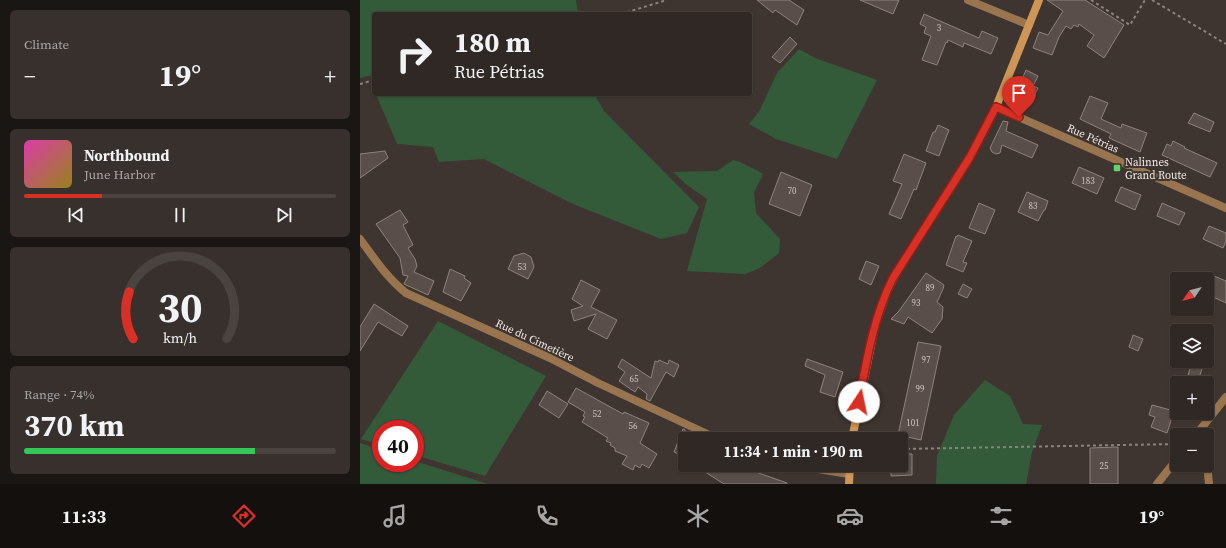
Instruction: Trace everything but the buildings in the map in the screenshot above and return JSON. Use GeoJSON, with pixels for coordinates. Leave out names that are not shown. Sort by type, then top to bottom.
{"type":"FeatureCollection","features":[{"type":"Feature","properties":{"kind":"street"},"geometry":{"type":"LineString","coordinates":[[968,0],[1029,25]]}},
{"type":"Feature","properties":{"kind":"street"},"geometry":{"type":"LineString","coordinates":[[853,432],[875,326],[888,288],[970,157],[996,107],[1039,0]]}},
{"type":"Feature","properties":{"kind":"street","name":"Rue Pétrias"},"geometry":{"type":"LineString","coordinates":[[996,107],[1226,208]]}},
{"type":"Feature","properties":{"kind":"street","name":"Rue du Cimetière"},"geometry":{"type":"LineString","coordinates":[[360,239],[386,274],[406,293],[550,358],[598,383],[703,432]]}},
{"type":"Feature","properties":{"kind":"street"},"geometry":{"type":"LineString","coordinates":[[1203,428],[1226,397]]}},
{"type":"Feature","properties":{"kind":"street"},"geometry":{"type":"LineString","coordinates":[[1157,484],[1170,468]]}},
{"type":"Feature","properties":{"kind":"street"},"geometry":{"type":"LineString","coordinates":[[837,472],[849,474],[849,484]]}},
{"type":"Feature","properties":{"kind":"street"},"geometry":{"type":"LineString","coordinates":[[1208,472],[1209,484]]}},
{"type":"Feature","properties":{"kind":"path"},"geometry":{"type":"LineString","coordinates":[[628,12],[667,0]]}},
{"type":"Feature","properties":{"kind":"path"},"geometry":{"type":"LineString","coordinates":[[1091,0],[1130,25],[1145,0]]}},
{"type":"Feature","properties":{"kind":"path"},"geometry":{"type":"LineString","coordinates":[[1152,0],[1226,44]]}},
{"type":"Feature","properties":{"kind":"path"},"geometry":{"type":"LineString","coordinates":[[360,84],[372,81]]}},
{"type":"Feature","properties":{"kind":"path"},"geometry":{"type":"LineString","coordinates":[[908,449],[1170,444]]}},
{"type":"Feature","properties":{"kind":"green space"},"geometry":{"type":"Polygon","coordinates":[[[360,0],[576,0],[578,12],[372,12],[372,75],[360,78],[360,0]]]}},
{"type":"Feature","properties":{"kind":"green space"},"geometry":{"type":"Polygon","coordinates":[[[799,49],[815,58],[877,80],[837,159],[776,139],[749,124],[759,112],[777,73],[799,49]]]}},
{"type":"Feature","properties":{"kind":"green space"},"geometry":{"type":"Polygon","coordinates":[[[377,96],[595,96],[604,111],[699,207],[687,233],[661,239],[573,204],[484,159],[439,162],[433,147],[397,144],[377,96]]]}},
{"type":"Feature","properties":{"kind":"green space"},"geometry":{"type":"Polygon","coordinates":[[[733,160],[762,173],[762,177],[754,192],[756,213],[780,239],[779,253],[760,268],[745,274],[687,271],[707,199],[687,185],[673,172],[717,171],[733,160]]]}},
{"type":"Feature","properties":{"kind":"green space"},"geometry":{"type":"Polygon","coordinates":[[[438,321],[546,376],[485,476],[424,458],[424,420],[373,420],[438,321]]]}},
{"type":"Feature","properties":{"kind":"green space"},"geometry":{"type":"Polygon","coordinates":[[[985,380],[1010,396],[1023,424],[1042,425],[1032,452],[1026,484],[936,484],[937,456],[954,415],[985,380]]]}},
{"type":"Feature","properties":{"kind":"green space"},"geometry":{"type":"Polygon","coordinates":[[[372,422],[372,442],[361,439],[372,422]]]}},
{"type":"Feature","properties":{"kind":"green space"},"geometry":{"type":"Polygon","coordinates":[[[360,443],[372,447],[372,472],[424,472],[424,464],[488,484],[360,484],[360,443]]]}},
{"type":"Feature","properties":{"kind":"place","name":"Nalinnes Grand Route"},"geometry":{"type":"Point","coordinates":[1117,168]}},
{"type":"Feature","properties":{"kind":"route"},"geometry":{"type":"LineString","coordinates":[[859,402],[875,326],[893,278],[970,157],[996,107],[1019,117]]}}]}
